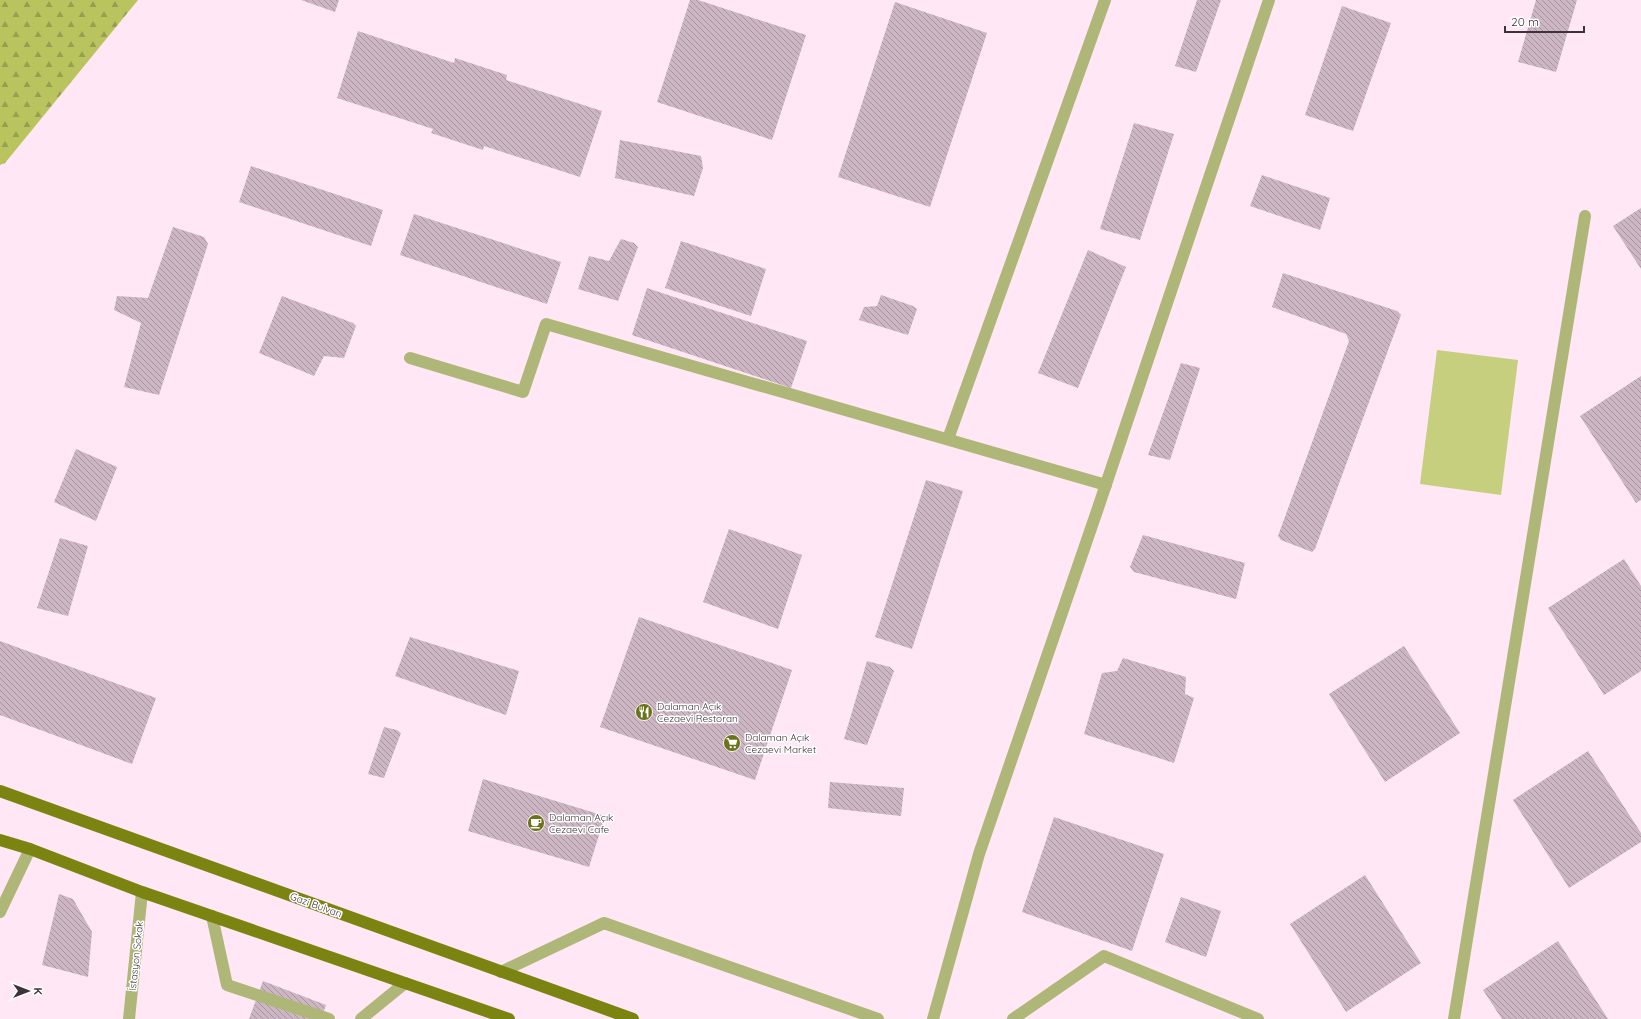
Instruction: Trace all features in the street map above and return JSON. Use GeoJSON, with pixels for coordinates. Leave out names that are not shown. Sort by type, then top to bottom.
{"type":"FeatureCollection","features":[{"type":"Feature","properties":{"kind":"main road","name":"Gazi Bulvarı"},"geometry":{"type":"LineString","coordinates":[[0,791],[633,1019]]}},
{"type":"Feature","properties":{"kind":"main road"},"geometry":{"type":"LineString","coordinates":[[0,840],[30,849],[142,892],[509,1019]]}},
{"type":"Feature","properties":{"kind":"street"},"geometry":{"type":"LineString","coordinates":[[948,439],[1104,0]]}},
{"type":"Feature","properties":{"kind":"street"},"geometry":{"type":"LineString","coordinates":[[932,1019],[979,854],[1106,485],[1269,0]]}},
{"type":"Feature","properties":{"kind":"street"},"geometry":{"type":"LineString","coordinates":[[1454,1019],[1585,216]]}},
{"type":"Feature","properties":{"kind":"street"},"geometry":{"type":"LineString","coordinates":[[410,358],[523,392],[546,324],[1106,485]]}},
{"type":"Feature","properties":{"kind":"street"},"geometry":{"type":"LineString","coordinates":[[0,912],[30,849]]}},
{"type":"Feature","properties":{"kind":"street","name":"İstasyon Sokak"},"geometry":{"type":"LineString","coordinates":[[129,1019],[142,892]]}},
{"type":"Feature","properties":{"kind":"street"},"geometry":{"type":"LineString","coordinates":[[212,916],[227,985],[329,1019]]}},
{"type":"Feature","properties":{"kind":"street"},"geometry":{"type":"LineString","coordinates":[[501,972],[604,923],[878,1019]]}},
{"type":"Feature","properties":{"kind":"street"},"geometry":{"type":"LineString","coordinates":[[1012,1019],[1104,956],[1258,1019]]}},
{"type":"Feature","properties":{"kind":"street"},"geometry":{"type":"LineString","coordinates":[[361,1019],[405,983]]}},
{"type":"Feature","properties":{"kind":"green space"},"geometry":{"type":"Polygon","coordinates":[[[0,0],[138,0],[5,163],[0,165],[0,0]]]}},
{"type":"Feature","properties":{"kind":"green space"},"geometry":{"type":"Polygon","coordinates":[[[1437,350],[1518,360],[1501,495],[1420,484],[1437,350]]]}},
{"type":"Feature","properties":{"kind":"building"},"geometry":{"type":"Polygon","coordinates":[[[301,0],[339,0],[335,12],[301,0]]]}},
{"type":"Feature","properties":{"kind":"building"},"geometry":{"type":"Polygon","coordinates":[[[690,0],[698,0],[806,35],[772,140],[657,102],[690,0]]]}},
{"type":"Feature","properties":{"kind":"building"},"geometry":{"type":"Polygon","coordinates":[[[1197,0],[1221,0],[1196,72],[1175,66],[1197,0]]]}},
{"type":"Feature","properties":{"kind":"building"},"geometry":{"type":"Polygon","coordinates":[[[1536,0],[1577,0],[1556,72],[1518,62],[1536,0]]]}},
{"type":"Feature","properties":{"kind":"building"},"geometry":{"type":"Polygon","coordinates":[[[895,2],[987,33],[930,207],[838,177],[895,2]]]}},
{"type":"Feature","properties":{"kind":"building"},"geometry":{"type":"Polygon","coordinates":[[[1342,6],[1391,23],[1353,131],[1305,115],[1342,6]]]}},
{"type":"Feature","properties":{"kind":"building"},"geometry":{"type":"Polygon","coordinates":[[[358,31],[454,63],[455,58],[507,75],[506,80],[602,111],[580,177],[484,146],[483,150],[431,133],[433,129],[337,98],[358,31]]]}},
{"type":"Feature","properties":{"kind":"building"},"geometry":{"type":"Polygon","coordinates":[[[1134,123],[1174,134],[1140,240],[1100,229],[1134,123]]]}},
{"type":"Feature","properties":{"kind":"building"},"geometry":{"type":"Polygon","coordinates":[[[620,140],[701,156],[703,168],[694,196],[615,178],[620,140]]]}},
{"type":"Feature","properties":{"kind":"building"},"geometry":{"type":"Polygon","coordinates":[[[251,166],[383,210],[371,246],[239,202],[251,166]]]}},
{"type":"Feature","properties":{"kind":"building"},"geometry":{"type":"Polygon","coordinates":[[[1262,175],[1330,198],[1320,230],[1250,206],[1262,175]]]}},
{"type":"Feature","properties":{"kind":"building"},"geometry":{"type":"Polygon","coordinates":[[[1641,208],[1641,269],[1613,226],[1641,208]]]}},
{"type":"Feature","properties":{"kind":"building"},"geometry":{"type":"Polygon","coordinates":[[[414,214],[561,262],[547,304],[400,255],[414,214]]]}},
{"type":"Feature","properties":{"kind":"building"},"geometry":{"type":"Polygon","coordinates":[[[173,227],[204,237],[208,244],[159,395],[124,387],[141,323],[114,310],[117,296],[148,298],[173,227]]]}},
{"type":"Feature","properties":{"kind":"building"},"geometry":{"type":"Polygon","coordinates":[[[621,239],[634,243],[638,247],[618,301],[578,289],[589,256],[609,261],[621,239]]]}},
{"type":"Feature","properties":{"kind":"building"},"geometry":{"type":"Polygon","coordinates":[[[681,241],[766,269],[751,316],[665,288],[681,241]]]}},
{"type":"Feature","properties":{"kind":"building"},"geometry":{"type":"Polygon","coordinates":[[[1088,250],[1126,267],[1078,388],[1038,373],[1088,250]]]}},
{"type":"Feature","properties":{"kind":"building"},"geometry":{"type":"Polygon","coordinates":[[[1283,273],[1397,311],[1401,315],[1315,549],[1312,552],[1281,540],[1278,536],[1349,341],[1346,334],[1272,307],[1283,273]]]}},
{"type":"Feature","properties":{"kind":"building"},"geometry":{"type":"Polygon","coordinates":[[[647,288],[807,341],[791,388],[632,335],[647,288]]]}},
{"type":"Feature","properties":{"kind":"building"},"geometry":{"type":"Polygon","coordinates":[[[881,295],[913,306],[917,309],[908,335],[859,320],[864,307],[877,306],[881,295]]]}},
{"type":"Feature","properties":{"kind":"building"},"geometry":{"type":"Polygon","coordinates":[[[282,296],[353,323],[356,326],[344,358],[324,356],[314,376],[259,353],[282,296]]]}},
{"type":"Feature","properties":{"kind":"building"},"geometry":{"type":"Polygon","coordinates":[[[1181,363],[1200,368],[1170,460],[1148,455],[1181,363]]]}},
{"type":"Feature","properties":{"kind":"building"},"geometry":{"type":"Polygon","coordinates":[[[1641,376],[1641,500],[1636,503],[1580,416],[1641,376]]]}},
{"type":"Feature","properties":{"kind":"building"},"geometry":{"type":"Polygon","coordinates":[[[76,449],[117,467],[96,521],[54,502],[76,449]]]}},
{"type":"Feature","properties":{"kind":"building"},"geometry":{"type":"Polygon","coordinates":[[[926,480],[963,491],[912,649],[875,637],[926,480]]]}},
{"type":"Feature","properties":{"kind":"building"},"geometry":{"type":"Polygon","coordinates":[[[729,529],[802,555],[778,629],[703,602],[729,529]]]}},
{"type":"Feature","properties":{"kind":"building"},"geometry":{"type":"Polygon","coordinates":[[[1143,535],[1245,563],[1236,599],[1134,572],[1130,567],[1143,535]]]}},
{"type":"Feature","properties":{"kind":"building"},"geometry":{"type":"Polygon","coordinates":[[[60,538],[88,546],[68,616],[37,608],[60,538]]]}},
{"type":"Feature","properties":{"kind":"building"},"geometry":{"type":"Polygon","coordinates":[[[1624,559],[1641,586],[1641,671],[1604,695],[1548,608],[1624,559]]]}},
{"type":"Feature","properties":{"kind":"building"},"geometry":{"type":"Polygon","coordinates":[[[639,617],[792,670],[755,780],[600,727],[639,617]]]}},
{"type":"Feature","properties":{"kind":"building"},"geometry":{"type":"Polygon","coordinates":[[[410,637],[519,671],[506,715],[395,676],[410,637]]]}},
{"type":"Feature","properties":{"kind":"building"},"geometry":{"type":"Polygon","coordinates":[[[0,641],[156,698],[132,764],[0,715],[0,641]]]}},
{"type":"Feature","properties":{"kind":"building"},"geometry":{"type":"Polygon","coordinates":[[[1404,646],[1460,733],[1385,782],[1329,694],[1404,646]]]}},
{"type":"Feature","properties":{"kind":"building"},"geometry":{"type":"Polygon","coordinates":[[[1123,658],[1186,677],[1185,694],[1194,698],[1174,763],[1084,734],[1102,673],[1117,671],[1123,658]]]}},
{"type":"Feature","properties":{"kind":"building"},"geometry":{"type":"Polygon","coordinates":[[[867,661],[890,667],[894,671],[867,745],[844,739],[867,661]]]}},
{"type":"Feature","properties":{"kind":"building"},"geometry":{"type":"Polygon","coordinates":[[[384,727],[397,730],[401,733],[384,778],[368,774],[384,727]]]}},
{"type":"Feature","properties":{"kind":"building"},"geometry":{"type":"Polygon","coordinates":[[[1588,751],[1641,833],[1641,842],[1569,888],[1513,800],[1588,751]]]}},
{"type":"Feature","properties":{"kind":"building","name":"Dalaman Açık Cezaevi Cafe"},"geometry":{"type":"Polygon","coordinates":[[[483,779],[605,816],[589,867],[468,831],[483,779]]]}},
{"type":"Feature","properties":{"kind":"building"},"geometry":{"type":"Polygon","coordinates":[[[830,782],[904,788],[901,816],[828,808],[830,782]]]}},
{"type":"Feature","properties":{"kind":"building"},"geometry":{"type":"Polygon","coordinates":[[[1054,817],[1164,854],[1132,951],[1022,912],[1054,817]]]}},
{"type":"Feature","properties":{"kind":"building"},"geometry":{"type":"Polygon","coordinates":[[[1365,875],[1421,963],[1346,1012],[1290,924],[1365,875]]]}},
{"type":"Feature","properties":{"kind":"building"},"geometry":{"type":"Polygon","coordinates":[[[59,894],[73,899],[92,932],[88,977],[42,965],[59,894]]]}},
{"type":"Feature","properties":{"kind":"building"},"geometry":{"type":"Polygon","coordinates":[[[1181,897],[1221,911],[1206,957],[1165,942],[1181,897]]]}},
{"type":"Feature","properties":{"kind":"building"},"geometry":{"type":"Polygon","coordinates":[[[1558,941],[1608,1019],[1502,1019],[1483,990],[1558,941]]]}},
{"type":"Feature","properties":{"kind":"building"},"geometry":{"type":"Polygon","coordinates":[[[263,981],[326,1005],[321,1019],[249,1019],[263,981]]]}},
{"type":"Feature","properties":{"kind":"place","name":"Dalaman Açık Cezaevi Restoran"},"geometry":{"type":"Point","coordinates":[644,712]}},
{"type":"Feature","properties":{"kind":"place","name":"Dalaman Açık Cezaevi Market"},"geometry":{"type":"Point","coordinates":[732,743]}},
{"type":"Feature","properties":{"kind":"place","name":"Dalaman Açık Cezaevi Cafe"},"geometry":{"type":"Point","coordinates":[536,823]}}]}
